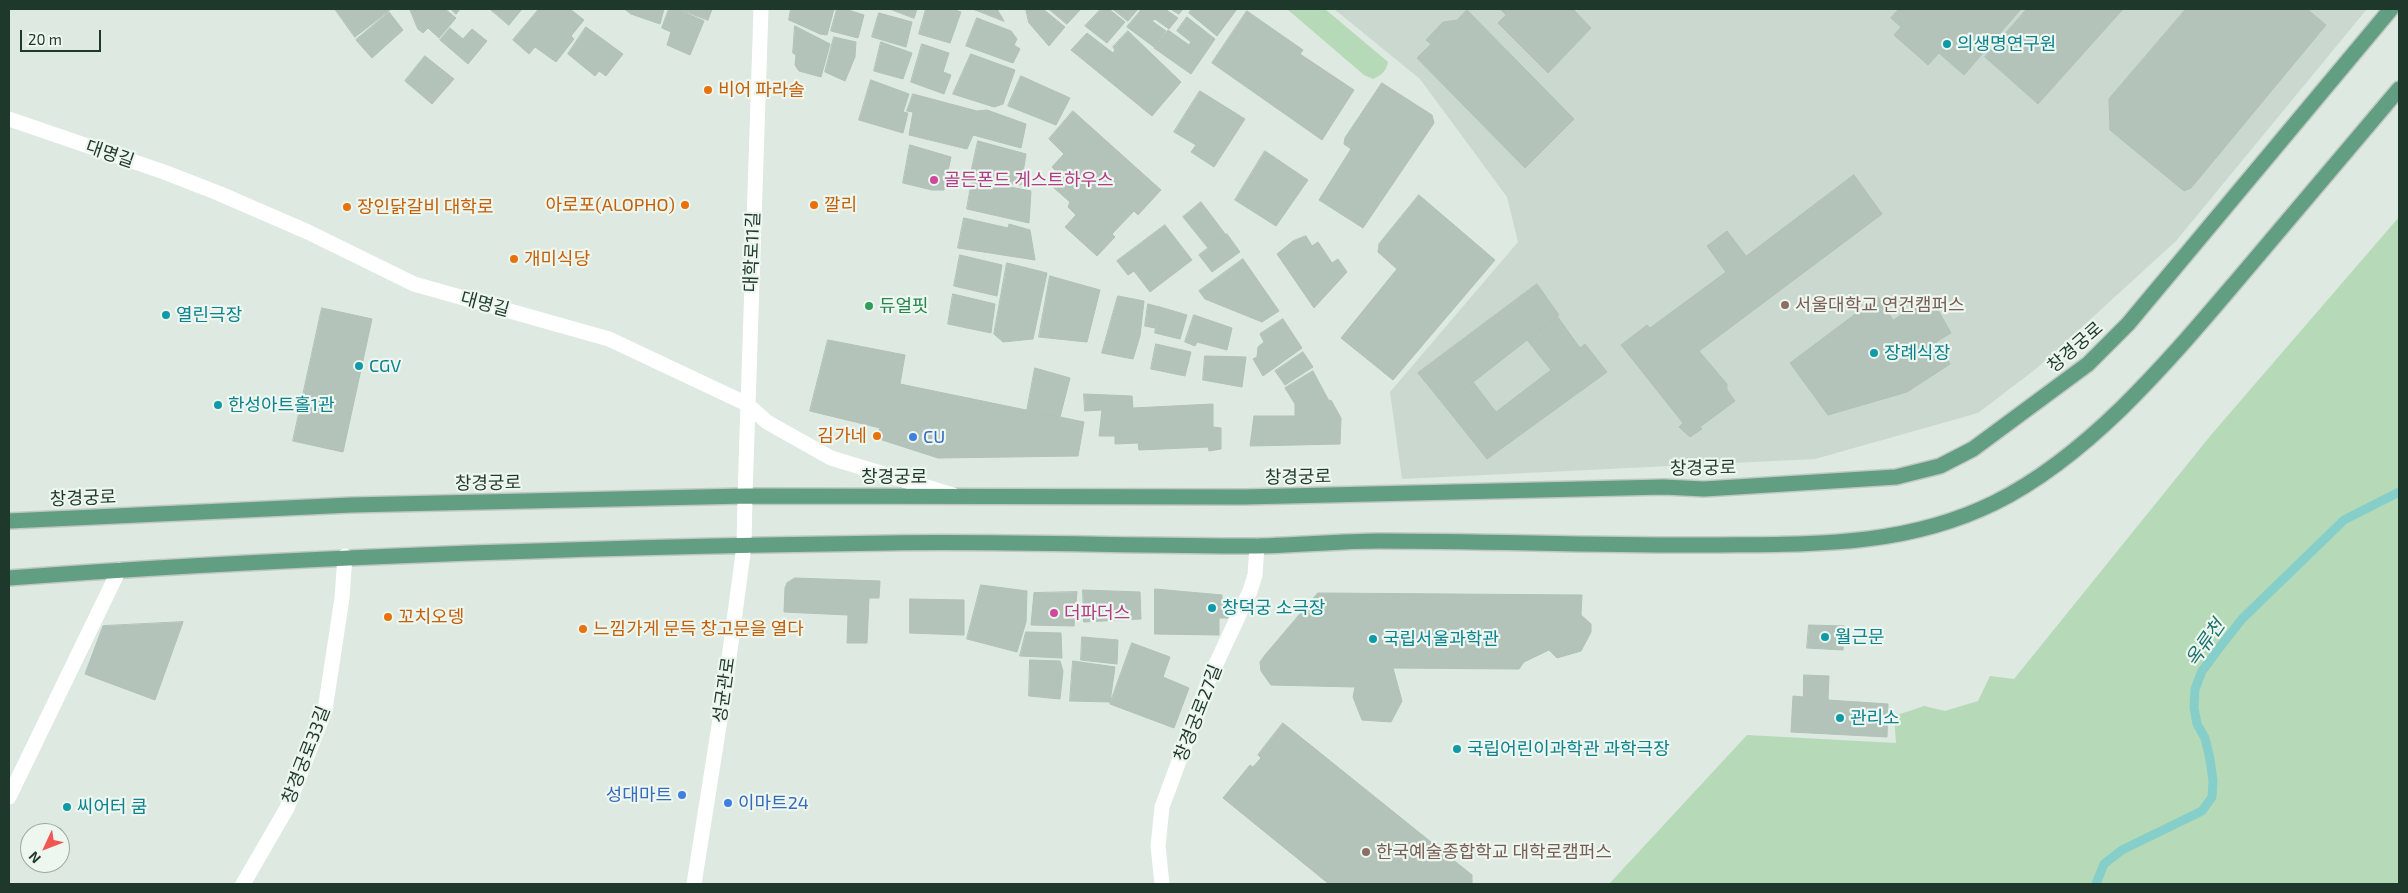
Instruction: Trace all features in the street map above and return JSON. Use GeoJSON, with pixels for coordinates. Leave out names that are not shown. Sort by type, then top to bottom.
{"type":"FeatureCollection","features":[{"type":"Feature","properties":{"kind":"main road","name":"창경궁로"},"geometry":{"type":"LineString","coordinates":[[9,521],[351,505],[745,496],[1244,497],[1664,487],[1704,489],[1896,477],[1940,466],[1973,449],[2088,364],[2128,324],[2391,9]]}},
{"type":"Feature","properties":{"kind":"main road"},"geometry":{"type":"LineString","coordinates":[[9,578],[345,556],[744,546],[904,543],[1257,546],[1372,541],[1672,546],[1837,544],[1905,533],[1990,505],[2022,488],[2096,433],[2210,312],[2399,89]]}},
{"type":"Feature","properties":{"kind":"street","name":"대학로11길"},"geometry":{"type":"LineString","coordinates":[[745,496],[760,9]]}},
{"type":"Feature","properties":{"kind":"street","name":"대명길"},"geometry":{"type":"LineString","coordinates":[[9,119],[164,172],[218,193],[308,232],[414,284],[610,338],[747,404],[767,422],[831,458],[955,496]]}},
{"type":"Feature","properties":{"kind":"street","name":"성균관로"},"geometry":{"type":"LineString","coordinates":[[694,884],[725,688],[744,546],[745,496]]}},
{"type":"Feature","properties":{"kind":"street","name":"창경궁로27길"},"geometry":{"type":"LineString","coordinates":[[1162,884],[1158,846],[1162,808],[1210,677],[1250,591],[1255,575],[1257,546]]}},
{"type":"Feature","properties":{"kind":"street","name":"창경궁로33길"},"geometry":{"type":"LineString","coordinates":[[243,884],[287,808],[325,710],[342,598],[345,556]]}},
{"type":"Feature","properties":{"kind":"street"},"geometry":{"type":"LineString","coordinates":[[9,797],[119,570]]}},
{"type":"Feature","properties":{"kind":"shaded area","name":"서울대학교 연건캠퍼스"},"geometry":{"type":"Polygon","coordinates":[[[1334,9],[2367,9],[2176,241],[2037,368],[1978,413],[1815,459],[1402,479],[1390,392],[1518,242],[1507,197],[1420,79],[1334,9]]]}},
{"type":"Feature","properties":{"kind":"green space"},"geometry":{"type":"Polygon","coordinates":[[[1287,9],[1325,9],[1388,62],[1385,70],[1373,79],[1364,75],[1287,9]]]}},
{"type":"Feature","properties":{"kind":"green space"},"geometry":{"type":"Polygon","coordinates":[[[2399,217],[2399,884],[1609,884],[1747,735],[1896,743],[1894,716],[1924,706],[1945,711],[1978,701],[1990,676],[2014,679],[2211,435],[2399,217]]]}},
{"type":"Feature","properties":{"kind":"building"},"geometry":{"type":"Polygon","coordinates":[[[335,9],[391,9],[355,37],[335,9]]]}},
{"type":"Feature","properties":{"kind":"building"},"geometry":{"type":"Polygon","coordinates":[[[410,9],[445,9],[456,18],[439,38],[428,28],[423,33],[418,29],[410,9]]]}},
{"type":"Feature","properties":{"kind":"building"},"geometry":{"type":"Polygon","coordinates":[[[451,9],[460,9],[456,14],[451,9]]]}},
{"type":"Feature","properties":{"kind":"building"},"geometry":{"type":"Polygon","coordinates":[[[490,9],[522,9],[509,25],[490,9]]]}},
{"type":"Feature","properties":{"kind":"building"},"geometry":{"type":"Polygon","coordinates":[[[539,9],[570,9],[584,20],[571,36],[574,39],[556,62],[535,47],[529,54],[513,40],[539,9]]]}},
{"type":"Feature","properties":{"kind":"building"},"geometry":{"type":"Polygon","coordinates":[[[625,9],[664,9],[660,24],[631,14],[625,9]]]}},
{"type":"Feature","properties":{"kind":"building"},"geometry":{"type":"Polygon","coordinates":[[[669,9],[677,9],[704,21],[690,55],[667,45],[671,32],[662,28],[669,9]]]}},
{"type":"Feature","properties":{"kind":"building"},"geometry":{"type":"Polygon","coordinates":[[[679,9],[712,9],[708,20],[679,9]]]}},
{"type":"Feature","properties":{"kind":"building"},"geometry":{"type":"Polygon","coordinates":[[[791,9],[834,9],[827,35],[820,34],[789,20],[791,9]]]}},
{"type":"Feature","properties":{"kind":"building"},"geometry":{"type":"Polygon","coordinates":[[[837,9],[845,9],[864,15],[858,38],[831,31],[837,9]]]}},
{"type":"Feature","properties":{"kind":"building"},"geometry":{"type":"Polygon","coordinates":[[[890,9],[917,9],[914,18],[890,9]]]}},
{"type":"Feature","properties":{"kind":"building"},"geometry":{"type":"Polygon","coordinates":[[[926,9],[952,9],[961,12],[950,43],[919,34],[926,9]]]}},
{"type":"Feature","properties":{"kind":"building"},"geometry":{"type":"Polygon","coordinates":[[[973,9],[997,9],[1004,21],[973,9]]]}},
{"type":"Feature","properties":{"kind":"building"},"geometry":{"type":"Polygon","coordinates":[[[1026,9],[1043,9],[1065,27],[1049,46],[1029,23],[1026,9]]]}},
{"type":"Feature","properties":{"kind":"building"},"geometry":{"type":"Polygon","coordinates":[[[1049,9],[1081,9],[1067,24],[1049,9]]]}},
{"type":"Feature","properties":{"kind":"building"},"geometry":{"type":"Polygon","coordinates":[[[1101,9],[1109,9],[1125,22],[1107,43],[1085,26],[1101,9]]]}},
{"type":"Feature","properties":{"kind":"building"},"geometry":{"type":"Polygon","coordinates":[[[1113,9],[1138,9],[1128,21],[1113,9]]]}},
{"type":"Feature","properties":{"kind":"building"},"geometry":{"type":"Polygon","coordinates":[[[1142,9],[1165,9],[1178,18],[1169,29],[1155,19],[1152,21],[1166,31],[1154,47],[1127,27],[1142,9]]]}},
{"type":"Feature","properties":{"kind":"building"},"geometry":{"type":"Polygon","coordinates":[[[1171,9],[1183,9],[1179,14],[1171,9]]]}},
{"type":"Feature","properties":{"kind":"building"},"geometry":{"type":"Polygon","coordinates":[[[1192,9],[1237,9],[1217,36],[1189,13],[1192,9]]]}},
{"type":"Feature","properties":{"kind":"building"},"geometry":{"type":"Polygon","coordinates":[[[1500,9],[1573,9],[1591,28],[1548,73],[1498,23],[1506,15],[1500,9]]]}},
{"type":"Feature","properties":{"kind":"building","name":"의생명연구원"},"geometry":{"type":"Polygon","coordinates":[[[1899,9],[2021,9],[1964,75],[1939,53],[1928,65],[1894,35],[1901,27],[1891,18],[1899,9]]]}},
{"type":"Feature","properties":{"kind":"building"},"geometry":{"type":"Polygon","coordinates":[[[2027,9],[2123,9],[2038,104],[1985,57],[2027,9]]]}},
{"type":"Feature","properties":{"kind":"building"},"geometry":{"type":"Polygon","coordinates":[[[2186,9],[2307,9],[2326,25],[2191,188],[2184,191],[2110,130],[2109,99],[2186,9]]]}},
{"type":"Feature","properties":{"kind":"building"},"geometry":{"type":"Polygon","coordinates":[[[1467,10],[1574,119],[1525,168],[1417,58],[1431,44],[1426,40],[1443,22],[1457,20],[1467,10]]]}},
{"type":"Feature","properties":{"kind":"building"},"geometry":{"type":"Polygon","coordinates":[[[1247,11],[1303,50],[1300,54],[1354,90],[1322,140],[1212,63],[1247,11]]]}},
{"type":"Feature","properties":{"kind":"building"},"geometry":{"type":"Polygon","coordinates":[[[389,12],[403,30],[372,58],[356,40],[389,12]]]}},
{"type":"Feature","properties":{"kind":"building"},"geometry":{"type":"Polygon","coordinates":[[[879,13],[912,22],[906,47],[872,37],[879,13]]]}},
{"type":"Feature","properties":{"kind":"building"},"geometry":{"type":"Polygon","coordinates":[[[1187,17],[1215,39],[1191,74],[1154,48],[1168,30],[1189,45],[1191,42],[1177,31],[1187,17]]]}},
{"type":"Feature","properties":{"kind":"building"},"geometry":{"type":"Polygon","coordinates":[[[977,18],[1011,31],[1017,39],[1014,45],[1020,49],[1013,63],[966,46],[977,18]]]}},
{"type":"Feature","properties":{"kind":"building"},"geometry":{"type":"Polygon","coordinates":[[[795,26],[830,44],[821,77],[799,71],[795,65],[796,55],[793,53],[795,26]]]}},
{"type":"Feature","properties":{"kind":"building"},"geometry":{"type":"Polygon","coordinates":[[[586,27],[623,54],[606,76],[599,71],[595,76],[568,54],[586,27]]]}},
{"type":"Feature","properties":{"kind":"building"},"geometry":{"type":"Polygon","coordinates":[[[450,28],[463,39],[472,29],[487,41],[468,64],[440,40],[450,28]]]}},
{"type":"Feature","properties":{"kind":"building"},"geometry":{"type":"Polygon","coordinates":[[[1128,31],[1181,82],[1152,116],[1071,50],[1087,33],[1113,53],[1115,50],[1113,47],[1128,31]]]}},
{"type":"Feature","properties":{"kind":"building"},"geometry":{"type":"Polygon","coordinates":[[[834,37],[856,42],[855,57],[845,81],[825,72],[834,37]]]}},
{"type":"Feature","properties":{"kind":"building"},"geometry":{"type":"Polygon","coordinates":[[[881,42],[912,53],[903,79],[874,71],[881,42]]]}},
{"type":"Feature","properties":{"kind":"building"},"geometry":{"type":"Polygon","coordinates":[[[922,44],[949,53],[943,72],[951,75],[944,94],[911,82],[922,44]]]}},
{"type":"Feature","properties":{"kind":"building"},"geometry":{"type":"Polygon","coordinates":[[[971,54],[1015,70],[1003,104],[994,107],[953,94],[971,54]]]}},
{"type":"Feature","properties":{"kind":"building"},"geometry":{"type":"Polygon","coordinates":[[[425,56],[454,79],[432,104],[405,81],[425,56]]]}},
{"type":"Feature","properties":{"kind":"building"},"geometry":{"type":"Polygon","coordinates":[[[1021,76],[1070,98],[1056,125],[1008,106],[1021,76]]]}},
{"type":"Feature","properties":{"kind":"building"},"geometry":{"type":"Polygon","coordinates":[[[871,80],[909,94],[903,112],[908,113],[903,133],[859,120],[871,80]]]}},
{"type":"Feature","properties":{"kind":"building"},"geometry":{"type":"Polygon","coordinates":[[[1382,83],[1432,115],[1434,123],[1363,228],[1319,200],[1351,149],[1344,144],[1345,138],[1382,83]]]}},
{"type":"Feature","properties":{"kind":"building"},"geometry":{"type":"Polygon","coordinates":[[[1200,91],[1245,119],[1214,167],[1191,152],[1196,145],[1174,132],[1200,91]]]}},
{"type":"Feature","properties":{"kind":"building"},"geometry":{"type":"Polygon","coordinates":[[[913,94],[977,111],[987,110],[1026,124],[1021,148],[973,135],[967,149],[909,135],[913,112],[907,111],[913,94]]]}},
{"type":"Feature","properties":{"kind":"building"},"geometry":{"type":"Polygon","coordinates":[[[1073,111],[1161,190],[1138,215],[1134,211],[1112,234],[1115,237],[1097,256],[1065,227],[1076,215],[1068,207],[1070,202],[1053,187],[1063,178],[1052,167],[1064,154],[1049,139],[1073,111]]]}},
{"type":"Feature","properties":{"kind":"building"},"geometry":{"type":"Polygon","coordinates":[[[978,141],[1026,154],[1021,185],[970,178],[978,141]]]}},
{"type":"Feature","properties":{"kind":"building"},"geometry":{"type":"Polygon","coordinates":[[[910,145],[951,157],[944,190],[932,190],[903,183],[910,145]]]}},
{"type":"Feature","properties":{"kind":"building"},"geometry":{"type":"Polygon","coordinates":[[[1265,151],[1308,180],[1276,226],[1235,200],[1265,151]]]}},
{"type":"Feature","properties":{"kind":"building"},"geometry":{"type":"Polygon","coordinates":[[[1854,175],[1882,214],[1699,351],[1727,384],[1727,390],[1735,401],[1700,427],[1702,429],[1690,437],[1679,427],[1683,423],[1621,345],[1647,325],[1650,328],[1726,272],[1707,246],[1727,231],[1746,256],[1854,175]]]}},
{"type":"Feature","properties":{"kind":"building"},"geometry":{"type":"Polygon","coordinates":[[[972,180],[1031,191],[1029,223],[967,209],[972,180]]]}},
{"type":"Feature","properties":{"kind":"building"},"geometry":{"type":"Polygon","coordinates":[[[1419,195],[1495,260],[1393,380],[1341,338],[1397,269],[1378,252],[1379,244],[1419,195]]]}},
{"type":"Feature","properties":{"kind":"building"},"geometry":{"type":"Polygon","coordinates":[[[1201,202],[1226,235],[1208,248],[1183,217],[1201,202]]]}},
{"type":"Feature","properties":{"kind":"building"},"geometry":{"type":"Polygon","coordinates":[[[964,218],[1008,228],[1009,224],[1030,230],[1035,260],[958,248],[964,218]]]}},
{"type":"Feature","properties":{"kind":"building"},"geometry":{"type":"Polygon","coordinates":[[[1165,225],[1192,260],[1150,292],[1134,271],[1128,275],[1117,261],[1165,225]]]}},
{"type":"Feature","properties":{"kind":"building"},"geometry":{"type":"Polygon","coordinates":[[[1227,234],[1240,252],[1212,272],[1199,255],[1227,234]]]}},
{"type":"Feature","properties":{"kind":"building"},"geometry":{"type":"Polygon","coordinates":[[[1306,236],[1312,246],[1318,242],[1332,263],[1338,259],[1347,272],[1314,308],[1277,254],[1293,241],[1306,236]]]}},
{"type":"Feature","properties":{"kind":"building"},"geometry":{"type":"Polygon","coordinates":[[[960,255],[1002,265],[997,296],[954,286],[960,255]]]}},
{"type":"Feature","properties":{"kind":"building"},"geometry":{"type":"Polygon","coordinates":[[[1243,259],[1279,311],[1262,322],[1205,299],[1199,291],[1243,259]]]}},
{"type":"Feature","properties":{"kind":"building"},"geometry":{"type":"Polygon","coordinates":[[[1007,263],[1047,273],[1033,339],[1003,342],[994,334],[1007,263]]]}},
{"type":"Feature","properties":{"kind":"building"},"geometry":{"type":"Polygon","coordinates":[[[1050,276],[1100,290],[1087,342],[1039,337],[1050,276]]]}},
{"type":"Feature","properties":{"kind":"building"},"geometry":{"type":"Polygon","coordinates":[[[1537,284],[1559,315],[1444,405],[1418,373],[1537,284]]]}},
{"type":"Feature","properties":{"kind":"building"},"geometry":{"type":"Polygon","coordinates":[[[953,294],[995,304],[991,333],[948,324],[953,294]]]}},
{"type":"Feature","properties":{"kind":"building"},"geometry":{"type":"Polygon","coordinates":[[[1118,296],[1144,301],[1140,336],[1133,359],[1102,353],[1118,296]]]}},
{"type":"Feature","properties":{"kind":"building","name":"장례식장"},"geometry":{"type":"Polygon","coordinates":[[[1930,296],[1951,333],[1936,342],[1950,364],[1907,392],[1828,415],[1790,363],[1878,297],[1893,320],[1930,296]]]}},
{"type":"Feature","properties":{"kind":"building"},"geometry":{"type":"Polygon","coordinates":[[[1148,304],[1160,307],[1155,328],[1145,326],[1148,304]]]}},
{"type":"Feature","properties":{"kind":"building"},"geometry":{"type":"Polygon","coordinates":[[[1160,307],[1187,315],[1180,339],[1155,333],[1160,307]]]}},
{"type":"Feature","properties":{"kind":"building"},"geometry":{"type":"Polygon","coordinates":[[[322,308],[372,319],[343,452],[293,441],[322,308]]]}},
{"type":"Feature","properties":{"kind":"building"},"geometry":{"type":"Polygon","coordinates":[[[1194,315],[1232,328],[1227,350],[1197,342],[1195,346],[1185,342],[1194,315]]]}},
{"type":"Feature","properties":{"kind":"building"},"geometry":{"type":"Polygon","coordinates":[[[1557,316],[1580,348],[1585,344],[1607,372],[1487,459],[1444,405],[1473,382],[1496,412],[1551,370],[1527,340],[1557,316]]]}},
{"type":"Feature","properties":{"kind":"building"},"geometry":{"type":"Polygon","coordinates":[[[1283,319],[1302,348],[1263,376],[1253,359],[1257,357],[1258,347],[1264,342],[1260,334],[1283,319]]]}},
{"type":"Feature","properties":{"kind":"building"},"geometry":{"type":"Polygon","coordinates":[[[828,340],[905,355],[900,384],[1084,422],[1078,456],[938,458],[876,438],[880,428],[810,411],[828,340]]]}},
{"type":"Feature","properties":{"kind":"building"},"geometry":{"type":"Polygon","coordinates":[[[1156,344],[1191,352],[1185,376],[1151,369],[1156,344]]]}},
{"type":"Feature","properties":{"kind":"building"},"geometry":{"type":"Polygon","coordinates":[[[1303,352],[1313,367],[1285,385],[1275,371],[1303,352]]]}},
{"type":"Feature","properties":{"kind":"building"},"geometry":{"type":"Polygon","coordinates":[[[1205,356],[1246,357],[1242,387],[1203,380],[1205,356]]]}},
{"type":"Feature","properties":{"kind":"building"},"geometry":{"type":"Polygon","coordinates":[[[1035,368],[1070,378],[1060,417],[1027,411],[1035,368]]]}},
{"type":"Feature","properties":{"kind":"building"},"geometry":{"type":"Polygon","coordinates":[[[1313,371],[1329,401],[1331,400],[1341,418],[1340,444],[1250,446],[1254,416],[1295,416],[1295,404],[1285,388],[1313,371]]]}},
{"type":"Feature","properties":{"kind":"building"},"geometry":{"type":"Polygon","coordinates":[[[1084,394],[1132,396],[1133,408],[1213,404],[1213,427],[1221,428],[1221,449],[1209,451],[1208,447],[1139,450],[1138,443],[1115,444],[1115,436],[1099,436],[1102,410],[1085,411],[1084,394]]]}},
{"type":"Feature","properties":{"kind":"building"},"geometry":{"type":"Polygon","coordinates":[[[795,578],[880,581],[879,598],[869,598],[867,643],[847,643],[848,615],[784,612],[785,588],[787,583],[795,578]]]}},
{"type":"Feature","properties":{"kind":"building"},"geometry":{"type":"Polygon","coordinates":[[[981,585],[1027,591],[1026,622],[1017,652],[967,639],[981,585]]]}},
{"type":"Feature","properties":{"kind":"building"},"geometry":{"type":"Polygon","coordinates":[[[1155,589],[1222,595],[1222,600],[1229,605],[1228,618],[1219,618],[1219,635],[1155,634],[1155,589]]]}},
{"type":"Feature","properties":{"kind":"building"},"geometry":{"type":"Polygon","coordinates":[[[1083,590],[1140,592],[1141,619],[1084,622],[1083,590]]]}},
{"type":"Feature","properties":{"kind":"building"},"geometry":{"type":"Polygon","coordinates":[[[1077,592],[1074,626],[1031,625],[1034,593],[1077,592]]]}},
{"type":"Feature","properties":{"kind":"building"},"geometry":{"type":"Polygon","coordinates":[[[1318,593],[1582,595],[1581,615],[1591,624],[1591,632],[1581,651],[1557,658],[1549,650],[1524,662],[1519,669],[1393,668],[1402,701],[1391,722],[1362,720],[1353,697],[1355,687],[1271,685],[1261,671],[1260,662],[1265,655],[1318,593]]]}},
{"type":"Feature","properties":{"kind":"building"},"geometry":{"type":"Polygon","coordinates":[[[910,599],[964,600],[964,635],[910,633],[910,599]]]}},
{"type":"Feature","properties":{"kind":"building"},"geometry":{"type":"Polygon","coordinates":[[[183,622],[155,700],[85,674],[103,626],[183,622]]]}},
{"type":"Feature","properties":{"kind":"building","name":"월근문"},"geometry":{"type":"Polygon","coordinates":[[[1809,625],[1844,626],[1843,650],[1807,648],[1809,625]]]}},
{"type":"Feature","properties":{"kind":"building"},"geometry":{"type":"Polygon","coordinates":[[[1026,632],[1061,633],[1062,658],[1020,656],[1026,632]]]}},
{"type":"Feature","properties":{"kind":"building"},"geometry":{"type":"Polygon","coordinates":[[[1082,637],[1118,640],[1117,664],[1081,660],[1082,637]]]}},
{"type":"Feature","properties":{"kind":"building"},"geometry":{"type":"Polygon","coordinates":[[[1132,643],[1170,657],[1163,677],[1189,688],[1174,728],[1110,704],[1132,643]]]}},
{"type":"Feature","properties":{"kind":"building"},"geometry":{"type":"Polygon","coordinates":[[[1030,660],[1060,661],[1063,671],[1060,699],[1029,696],[1030,660]]]}},
{"type":"Feature","properties":{"kind":"building"},"geometry":{"type":"Polygon","coordinates":[[[1073,661],[1115,667],[1110,702],[1070,701],[1073,661]]]}},
{"type":"Feature","properties":{"kind":"building","name":"관리소"},"geometry":{"type":"Polygon","coordinates":[[[1804,675],[1829,676],[1828,700],[1888,704],[1887,737],[1791,732],[1793,696],[1803,697],[1804,675]]]}},
{"type":"Feature","properties":{"kind":"building","name":"한국예술종합학교 대학로캠퍼스"},"geometry":{"type":"Polygon","coordinates":[[[1283,723],[1472,875],[1472,884],[1329,884],[1223,798],[1250,765],[1253,767],[1261,758],[1258,755],[1283,723]]]}},
{"type":"Feature","properties":{"kind":"waterway","name":"옥류천"},"geometry":{"type":"LineString","coordinates":[[2096,884],[2104,864],[2122,850],[2202,811],[2212,797],[2213,781],[2210,759],[2205,738],[2197,724],[2194,708],[2195,689],[2202,671],[2220,647],[2242,619],[2344,520],[2399,492]]}},
{"type":"Feature","properties":{"kind":"place","name":"의생명연구원"},"geometry":{"type":"Point","coordinates":[1947,44]}},
{"type":"Feature","properties":{"kind":"place","name":"비어 파라솔"},"geometry":{"type":"Point","coordinates":[708,90]}},
{"type":"Feature","properties":{"kind":"place","name":"골든폰드 게스트하우스"},"geometry":{"type":"Point","coordinates":[934,180]}},
{"type":"Feature","properties":{"kind":"place","name":"아로포(ALOPHO)"},"geometry":{"type":"Point","coordinates":[685,205]}},
{"type":"Feature","properties":{"kind":"place","name":"깔리"},"geometry":{"type":"Point","coordinates":[814,205]}},
{"type":"Feature","properties":{"kind":"place","name":"장인닭갈비 대학로"},"geometry":{"type":"Point","coordinates":[347,207]}},
{"type":"Feature","properties":{"kind":"place","name":"개미식당"},"geometry":{"type":"Point","coordinates":[514,259]}},
{"type":"Feature","properties":{"kind":"place","name":"서울대학교 연건캠퍼스"},"geometry":{"type":"Point","coordinates":[1785,305]}},
{"type":"Feature","properties":{"kind":"place","name":"듀얼핏"},"geometry":{"type":"Point","coordinates":[869,306]}},
{"type":"Feature","properties":{"kind":"place","name":"열린극장"},"geometry":{"type":"Point","coordinates":[166,315]}},
{"type":"Feature","properties":{"kind":"place","name":"장례식장"},"geometry":{"type":"Point","coordinates":[1874,353]}},
{"type":"Feature","properties":{"kind":"place","name":"CGV"},"geometry":{"type":"Point","coordinates":[359,366]}},
{"type":"Feature","properties":{"kind":"place","name":"한성아트홀1관"},"geometry":{"type":"Point","coordinates":[218,405]}},
{"type":"Feature","properties":{"kind":"place","name":"김가네"},"geometry":{"type":"Point","coordinates":[877,436]}},
{"type":"Feature","properties":{"kind":"place","name":"CU"},"geometry":{"type":"Point","coordinates":[913,437]}},
{"type":"Feature","properties":{"kind":"place","name":"창덕궁 소극장"},"geometry":{"type":"Point","coordinates":[1212,608]}},
{"type":"Feature","properties":{"kind":"place","name":"더파더스"},"geometry":{"type":"Point","coordinates":[1054,613]}},
{"type":"Feature","properties":{"kind":"place","name":"꼬치오뎅"},"geometry":{"type":"Point","coordinates":[388,617]}},
{"type":"Feature","properties":{"kind":"place","name":"느낌가게 문득 창고문을 열다"},"geometry":{"type":"Point","coordinates":[583,629]}},
{"type":"Feature","properties":{"kind":"place","name":"월근문"},"geometry":{"type":"Point","coordinates":[1825,637]}},
{"type":"Feature","properties":{"kind":"place","name":"국립서울과학관"},"geometry":{"type":"Point","coordinates":[1373,639]}},
{"type":"Feature","properties":{"kind":"place","name":"관리소"},"geometry":{"type":"Point","coordinates":[1840,718]}},
{"type":"Feature","properties":{"kind":"place","name":"국립어린이과학관 과학극장"},"geometry":{"type":"Point","coordinates":[1457,749]}},
{"type":"Feature","properties":{"kind":"place","name":"성대마트"},"geometry":{"type":"Point","coordinates":[682,795]}},
{"type":"Feature","properties":{"kind":"place","name":"이마트24"},"geometry":{"type":"Point","coordinates":[728,803]}},
{"type":"Feature","properties":{"kind":"place","name":"씨어터 쿰"},"geometry":{"type":"Point","coordinates":[67,807]}},
{"type":"Feature","properties":{"kind":"place","name":"한국예술종합학교 대학로캠퍼스"},"geometry":{"type":"Point","coordinates":[1366,852]}}]}
